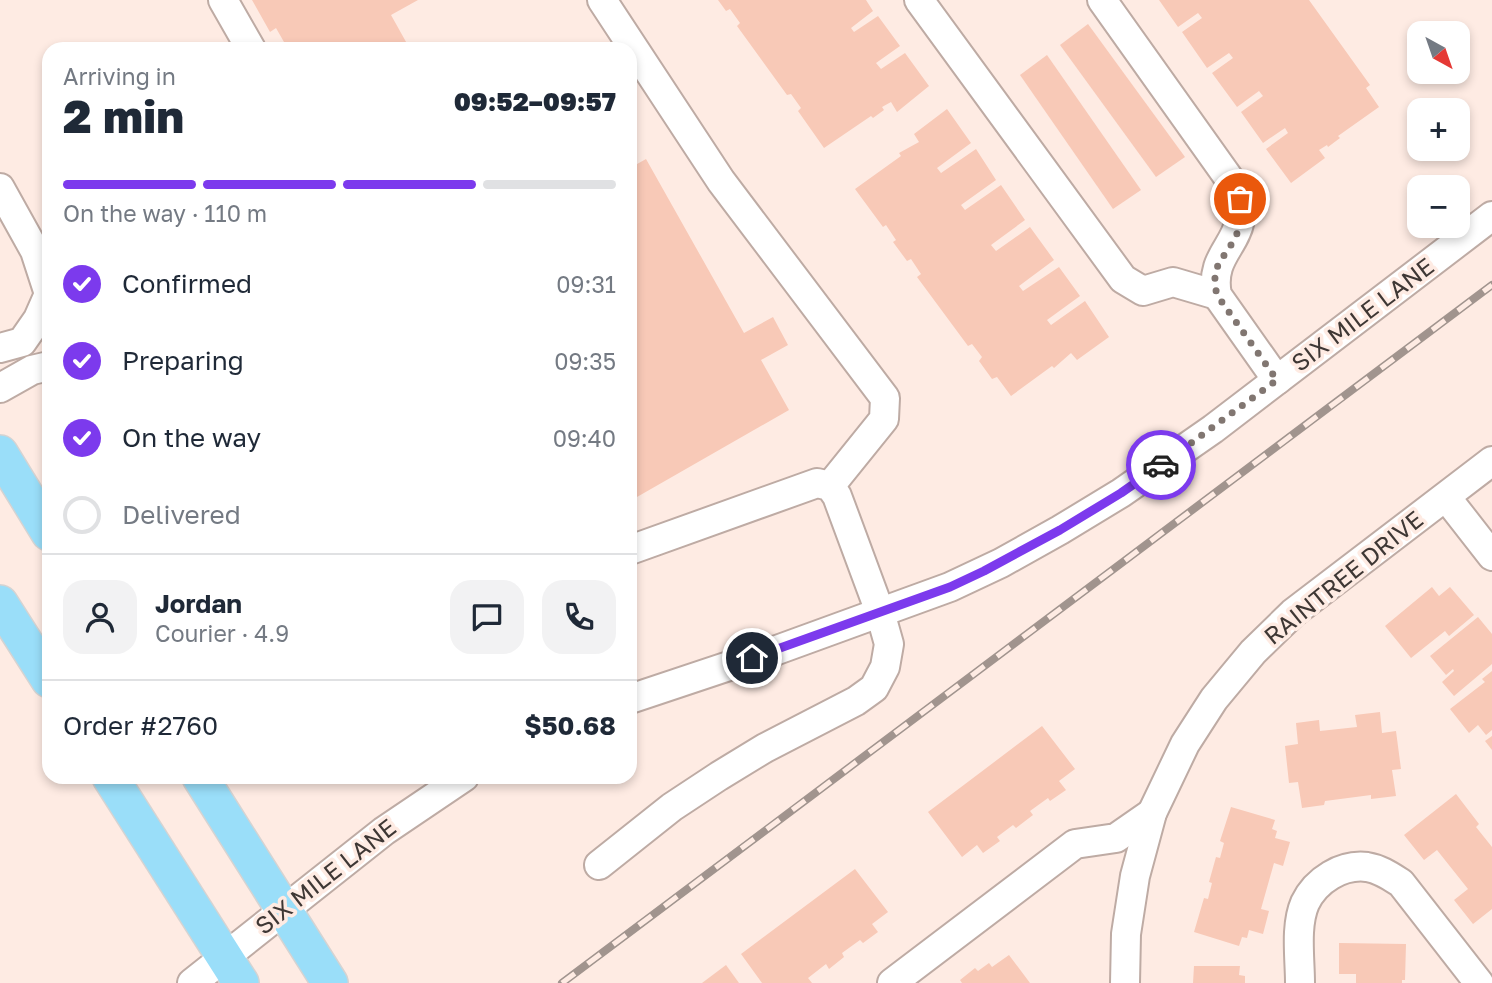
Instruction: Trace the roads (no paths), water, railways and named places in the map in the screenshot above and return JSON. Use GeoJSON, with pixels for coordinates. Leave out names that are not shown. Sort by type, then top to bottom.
{"type":"FeatureCollection","features":[{"type":"Feature","properties":{"kind":"main road"},"geometry":{"type":"LineString","coordinates":[[0,453],[42,522]]}},
{"type":"Feature","properties":{"kind":"main road"},"geometry":{"type":"LineString","coordinates":[[0,603],[42,669]]}},
{"type":"Feature","properties":{"kind":"main road"},"geometry":{"type":"LineString","coordinates":[[114,784],[233,970]]}},
{"type":"Feature","properties":{"kind":"main road"},"geometry":{"type":"LineString","coordinates":[[204,784],[330,983]]}},
{"type":"Feature","properties":{"kind":"street"},"geometry":{"type":"LineString","coordinates":[[223,0],[247,42]]}},
{"type":"Feature","properties":{"kind":"street"},"geometry":{"type":"LineString","coordinates":[[602,0],[630,42]]}},
{"type":"Feature","properties":{"kind":"street"},"geometry":{"type":"LineString","coordinates":[[919,0],[1123,279],[1143,290],[1173,282],[1217,295]]}},
{"type":"Feature","properties":{"kind":"street"},"geometry":{"type":"LineString","coordinates":[[1102,0],[1233,184],[1240,199],[1241,218],[1236,237],[1216,264],[1213,280],[1217,295],[1277,380]]}},
{"type":"Feature","properties":{"kind":"street"},"geometry":{"type":"LineString","coordinates":[[637,53],[721,181],[885,398],[884,418],[830,486]]}},
{"type":"Feature","properties":{"kind":"street"},"geometry":{"type":"LineString","coordinates":[[0,188],[38,233],[35,251],[42,272]]}},
{"type":"Feature","properties":{"kind":"street","name":"SIX MILE LANE"},"geometry":{"type":"LineString","coordinates":[[637,697],[950,587],[1001,563],[1060,530],[1121,493],[1213,429],[1492,216]]}},
{"type":"Feature","properties":{"kind":"street"},"geometry":{"type":"LineString","coordinates":[[0,348],[22,342],[42,310]]}},
{"type":"Feature","properties":{"kind":"street"},"geometry":{"type":"LineString","coordinates":[[0,388],[42,368]]}},
{"type":"Feature","properties":{"kind":"street","name":"RAINTREE DRIVE"},"geometry":{"type":"LineString","coordinates":[[1125,983],[1126,933],[1135,876],[1152,813],[1192,733],[1214,699],[1253,652],[1293,613],[1492,461]]}},
{"type":"Feature","properties":{"kind":"street"},"geometry":{"type":"LineString","coordinates":[[599,864],[671,807],[719,776],[765,748],[856,701],[874,688],[885,667],[889,644],[880,612],[837,496],[830,486],[817,483],[637,547]]}},
{"type":"Feature","properties":{"kind":"street"},"geometry":{"type":"LineString","coordinates":[[1446,497],[1492,556]]}},
{"type":"Feature","properties":{"kind":"street","name":"SIX MILE LANE"},"geometry":{"type":"LineString","coordinates":[[192,983],[233,970],[282,910],[384,831],[454,784]]}},
{"type":"Feature","properties":{"kind":"street"},"geometry":{"type":"LineString","coordinates":[[892,983],[1075,844],[1116,838],[1152,813]]}},
{"type":"Feature","properties":{"kind":"street"},"geometry":{"type":"LineString","coordinates":[[1300,983],[1300,923],[1305,904],[1314,888],[1346,868],[1366,867],[1384,872],[1401,883],[1479,983]]}},
{"type":"Feature","properties":{"kind":"railway"},"geometry":{"type":"LineString","coordinates":[[562,983],[1492,285]]}}]}
